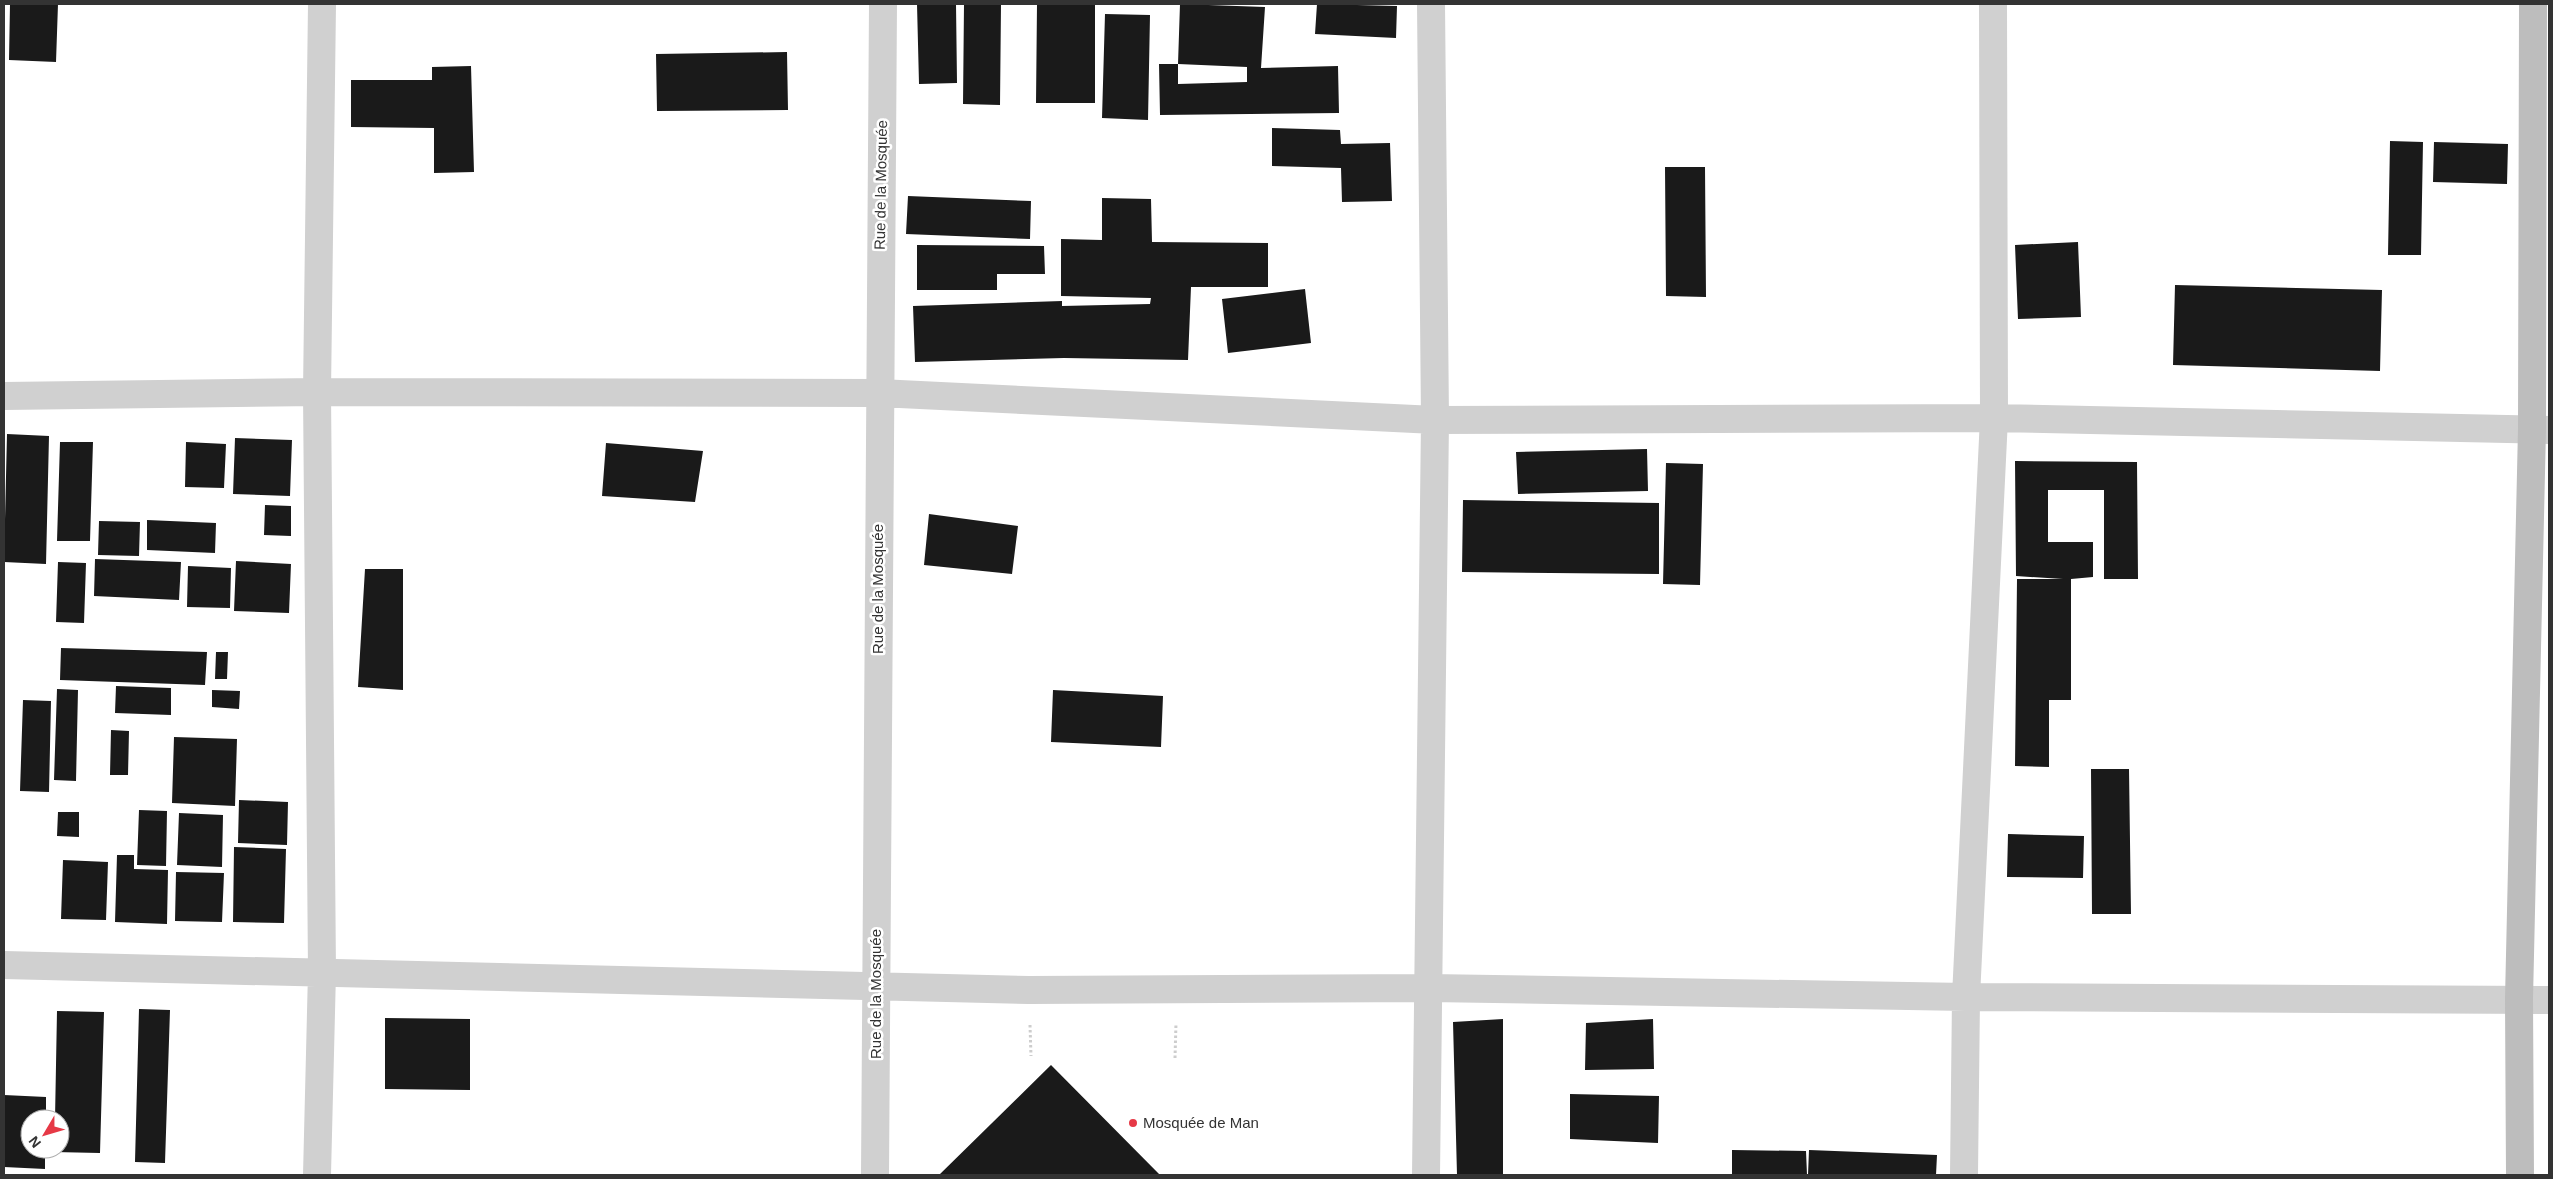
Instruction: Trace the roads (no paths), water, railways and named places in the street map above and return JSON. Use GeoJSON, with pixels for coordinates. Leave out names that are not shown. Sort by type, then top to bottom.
{"type":"FeatureCollection","features":[{"type":"Feature","properties":{"kind":"main road"},"geometry":{"type":"LineString","coordinates":[[2520,1175],[2519,999],[2540,430],[2533,4]]}},
{"type":"Feature","properties":{"kind":"street"},"geometry":{"type":"LineString","coordinates":[[317,1175],[322,972],[317,392],[322,4]]}},
{"type":"Feature","properties":{"kind":"street","name":"Rue de la Mosquée"},"geometry":{"type":"LineString","coordinates":[[875,1175],[883,4]]}},
{"type":"Feature","properties":{"kind":"street"},"geometry":{"type":"LineString","coordinates":[[1426,1175],[1430,988],[1435,420],[1431,4]]}},
{"type":"Feature","properties":{"kind":"street"},"geometry":{"type":"LineString","coordinates":[[1964,1175],[1966,998],[1994,418],[1993,4]]}},
{"type":"Feature","properties":{"kind":"street"},"geometry":{"type":"LineString","coordinates":[[4,396],[317,392],[879,393],[1435,420],[1994,418],[2540,430]]}},
{"type":"Feature","properties":{"kind":"street"},"geometry":{"type":"LineString","coordinates":[[4,965],[1029,990],[1430,988],[1966,998],[2549,1000]]}},
{"type":"Feature","properties":{"kind":"place","name":"Mosquée de Man"},"geometry":{"type":"Point","coordinates":[1133,1123]}}]}
